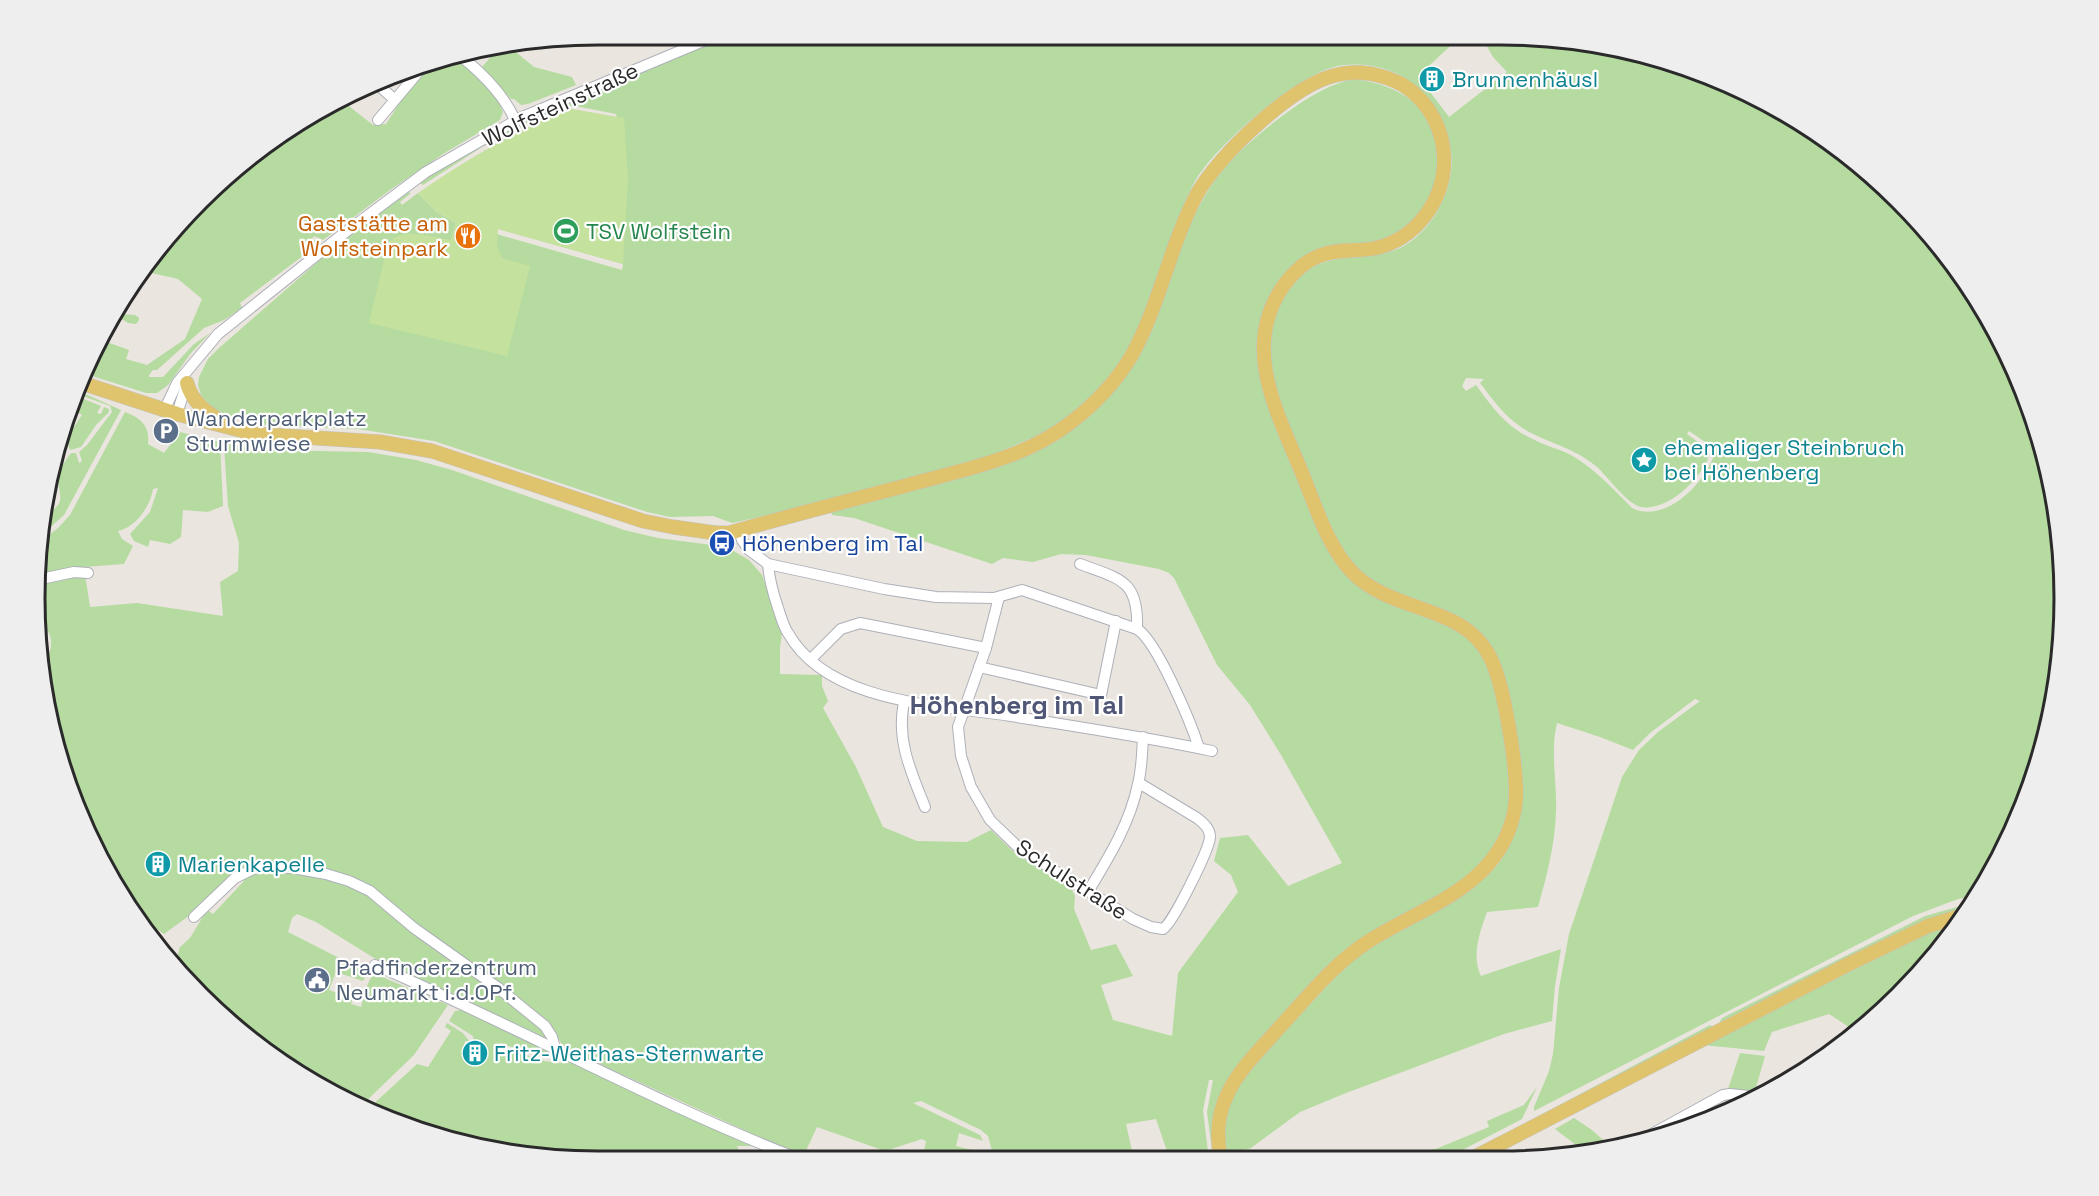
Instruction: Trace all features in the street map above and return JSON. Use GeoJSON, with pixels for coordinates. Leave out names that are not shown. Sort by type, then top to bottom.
{"type":"FeatureCollection","features":[{"type":"Feature","properties":{"kind":"main road"},"geometry":{"type":"LineString","coordinates":[[88,385],[171,413],[242,431],[406,446],[460,460],[663,526],[721,533],[739,530],[994,461],[1038,444],[1053,435],[1088,408],[1122,370],[1148,321],[1185,220],[1200,188],[1226,155],[1261,121],[1307,87],[1342,73],[1372,74],[1387,78],[1411,91],[1433,116],[1443,142],[1443,178],[1433,204],[1417,225],[1388,244],[1329,253],[1308,261],[1297,270],[1281,291],[1270,313],[1264,340],[1265,373],[1270,393],[1328,534],[1344,563],[1374,590],[1457,623],[1474,636],[1488,653],[1497,674],[1505,716],[1515,776],[1516,806],[1503,844],[1481,873],[1462,889],[1353,952],[1336,966],[1251,1060],[1230,1088],[1219,1115],[1217,1133],[1220,1151]]}},
{"type":"Feature","properties":{"kind":"main road"},"geometry":{"type":"LineString","coordinates":[[188,376],[193,399],[207,412],[242,431]]}},
{"type":"Feature","properties":{"kind":"main road"},"geometry":{"type":"LineString","coordinates":[[1486,1151],[1847,965],[1928,926],[1951,919]]}},
{"type":"Feature","properties":{"kind":"street","name":"Wolfsteinstraße"},"geometry":{"type":"LineString","coordinates":[[171,413],[175,387],[188,376],[202,351],[218,334],[343,234],[426,172],[515,120],[694,45]]}},
{"type":"Feature","properties":{"kind":"street"},"geometry":{"type":"LineString","coordinates":[[466,61],[496,91],[515,120]]}},
{"type":"Feature","properties":{"kind":"street"},"geometry":{"type":"LineString","coordinates":[[378,120],[414,76]]}},
{"type":"Feature","properties":{"kind":"street"},"geometry":{"type":"LineString","coordinates":[[382,89],[394,99]]}},
{"type":"Feature","properties":{"kind":"street"},"geometry":{"type":"LineString","coordinates":[[739,530],[749,550],[768,564],[911,594],[950,598],[999,597],[1022,590],[1137,628],[1144,633],[1155,651],[1190,721],[1199,748]]}},
{"type":"Feature","properties":{"kind":"street"},"geometry":{"type":"LineString","coordinates":[[768,564],[771,585],[785,627],[793,641],[828,673],[856,687],[904,702],[963,708],[1143,737],[1212,751]]}},
{"type":"Feature","properties":{"kind":"street"},"geometry":{"type":"LineString","coordinates":[[1080,564],[1125,583],[1137,605],[1137,628]]}},
{"type":"Feature","properties":{"kind":"street"},"geometry":{"type":"LineString","coordinates":[[46,578],[74,572],[88,573]]}},
{"type":"Feature","properties":{"kind":"street","name":"Schulstraße"},"geometry":{"type":"LineString","coordinates":[[999,597],[986,648],[958,727],[959,750],[971,787],[984,811],[1020,849],[1133,919],[1151,927],[1163,929],[1176,913],[1205,853],[1210,836],[1204,823],[1180,806],[1139,783]]}},
{"type":"Feature","properties":{"kind":"street"},"geometry":{"type":"LineString","coordinates":[[979,667],[1101,695],[1116,621]]}},
{"type":"Feature","properties":{"kind":"street"},"geometry":{"type":"LineString","coordinates":[[811,659],[841,629],[860,623],[986,648]]}},
{"type":"Feature","properties":{"kind":"street"},"geometry":{"type":"LineString","coordinates":[[904,702],[901,721],[903,746],[925,807]]}},
{"type":"Feature","properties":{"kind":"street"},"geometry":{"type":"LineString","coordinates":[[1089,891],[1116,843],[1132,806],[1139,783],[1143,737]]}},
{"type":"Feature","properties":{"kind":"street"},"geometry":{"type":"LineString","coordinates":[[194,917],[235,878],[253,869],[293,868],[349,881],[370,891],[414,928],[497,987],[544,1026],[552,1037],[555,1048]]}},
{"type":"Feature","properties":{"kind":"street"},"geometry":{"type":"LineString","coordinates":[[375,965],[455,999],[555,1048],[780,1151]]}},
{"type":"Feature","properties":{"kind":"street"},"geometry":{"type":"LineString","coordinates":[[1668,1125],[1723,1095],[1743,1095]]}},
{"type":"Feature","properties":{"kind":"green space"},"geometry":{"type":"Polygon","coordinates":[[[707,45],[1451,45],[1418,76],[1449,117],[1507,72],[1493,57],[1486,45],[1537,46],[1609,56],[1644,64],[1679,74],[1746,102],[1778,119],[1838,159],[1866,182],[1917,233],[1940,261],[1980,322],[1997,353],[2025,420],[2043,490],[2049,526],[2053,562],[2053,634],[2043,706],[2035,741],[2025,776],[1997,843],[1966,897],[1913,916],[1534,1111],[1553,1054],[1559,988],[1569,934],[1622,777],[1639,750],[1658,732],[1700,701],[1695,699],[1650,733],[1633,750],[1557,723],[1554,744],[1556,800],[1554,836],[1538,907],[1487,912],[1479,936],[1477,952],[1481,976],[1561,949],[1552,1021],[1504,1034],[1346,1093],[1300,1112],[1251,1148],[1227,1151],[1224,1133],[1226,1116],[1235,1089],[1243,1078],[1356,958],[1397,930],[1449,903],[1492,871],[1508,849],[1518,820],[1522,784],[1489,644],[1379,586],[1358,570],[1337,540],[1285,417],[1271,365],[1271,331],[1276,313],[1285,295],[1304,273],[1333,260],[1378,254],[1400,248],[1413,240],[1434,217],[1448,187],[1452,157],[1446,135],[1427,101],[1415,86],[1404,78],[1391,71],[1367,65],[1334,67],[1298,84],[1257,115],[1204,168],[1184,205],[1148,306],[1134,338],[1101,389],[1096,391],[1081,407],[1046,432],[990,456],[815,505],[732,523],[713,516],[670,517],[647,512],[434,441],[358,429],[266,425],[227,415],[211,407],[201,395],[198,385],[199,377],[208,359],[219,348],[321,259],[406,192],[411,193],[400,202],[402,205],[418,193],[437,212],[456,223],[451,240],[493,233],[622,270],[623,264],[484,225],[463,164],[501,141],[562,111],[577,110],[617,118],[616,114],[575,106],[562,106],[561,104],[707,45]],[[1466,378],[1462,386],[1466,391],[1476,385],[1498,413],[1514,428],[1584,463],[1632,508],[1644,512],[1669,507],[1680,499],[1700,480],[1713,458],[1711,446],[1689,431],[1687,434],[1709,450],[1704,467],[1693,481],[1676,496],[1663,504],[1641,507],[1624,496],[1588,460],[1517,424],[1500,408],[1480,383],[1484,379],[1466,378]]]}},
{"type":"Feature","properties":{"kind":"green space"},"geometry":{"type":"Polygon","coordinates":[[[515,52],[534,67],[572,77],[576,85],[521,105],[511,99],[482,67],[492,56],[515,52]]]}},
{"type":"Feature","properties":{"kind":"green space"},"geometry":{"type":"Polygon","coordinates":[[[462,62],[484,82],[495,96],[503,112],[500,120],[443,154],[323,240],[314,236],[312,239],[320,243],[240,303],[242,308],[224,320],[204,328],[157,370],[153,370],[149,377],[163,377],[194,344],[210,333],[191,353],[168,385],[157,393],[146,393],[92,376],[108,342],[129,350],[126,359],[147,365],[185,339],[202,299],[178,279],[151,273],[182,233],[233,182],[291,138],[347,105],[373,125],[386,124],[404,96],[424,73],[462,62]]]}},
{"type":"Feature","properties":{"kind":"green space"},"geometry":{"type":"Polygon","coordinates":[[[1352,79],[1388,87],[1416,105],[1434,132],[1437,170],[1432,191],[1417,217],[1401,231],[1361,246],[1305,256],[1294,264],[1277,283],[1271,294],[1258,344],[1332,554],[1427,616],[1458,630],[1478,648],[1485,660],[1493,681],[1510,768],[1511,794],[1506,824],[1493,850],[1463,881],[1345,950],[1244,1061],[1215,1151],[1212,1151],[1207,1112],[1213,1080],[1209,1080],[1203,1110],[1208,1151],[1167,1151],[1156,1119],[1126,1124],[1132,1151],[992,1151],[988,1136],[981,1130],[921,1101],[913,1103],[980,1135],[983,1141],[959,1133],[956,1146],[976,1151],[924,1151],[926,1141],[922,1139],[885,1151],[817,1127],[806,1151],[794,1151],[569,1050],[562,1045],[551,1025],[519,1000],[547,1038],[374,958],[316,922],[297,914],[292,918],[288,932],[353,965],[370,969],[363,981],[336,972],[329,990],[353,998],[351,1004],[361,1007],[373,973],[448,1005],[414,1055],[367,1100],[321,1077],[261,1037],[233,1014],[177,957],[180,947],[190,938],[205,913],[208,910],[213,914],[244,881],[234,872],[190,915],[164,934],[153,926],[138,905],[102,843],[74,776],[56,706],[50,670],[48,655],[51,642],[46,630],[45,598],[49,535],[70,515],[125,412],[136,417],[146,428],[148,444],[164,453],[180,432],[220,442],[223,506],[208,512],[183,510],[181,537],[170,544],[150,540],[148,547],[134,541],[130,534],[150,512],[158,488],[153,489],[149,503],[136,521],[118,531],[122,539],[133,546],[124,564],[84,567],[90,607],[137,603],[223,616],[220,582],[238,571],[239,543],[228,506],[224,446],[228,444],[267,450],[368,452],[416,460],[452,470],[624,530],[658,538],[720,546],[749,560],[762,575],[782,632],[780,674],[822,675],[822,686],[828,701],[823,708],[856,767],[883,827],[917,841],[967,842],[991,830],[1017,855],[1070,885],[1075,896],[1074,909],[1091,950],[1116,944],[1133,976],[1101,985],[1113,1020],[1172,1036],[1178,973],[1238,892],[1231,875],[1214,861],[1220,838],[1248,835],[1288,886],[1342,863],[1250,705],[1217,665],[1174,578],[1159,569],[1086,555],[1061,554],[1033,562],[1003,558],[992,564],[854,518],[832,515],[831,511],[1019,459],[1053,441],[1085,419],[1104,402],[1126,375],[1141,350],[1154,324],[1195,214],[1223,170],[1273,123],[1310,97],[1352,79]]]}},
{"type":"Feature","properties":{"kind":"green space"},"geometry":{"type":"Polygon","coordinates":[[[553,108],[549,113],[482,147],[423,185],[420,183],[513,125],[553,108]]]}},
{"type":"Feature","properties":{"kind":"green space","name":"TSV Wolfstein"},"geometry":{"type":"Polygon","coordinates":[[[572,109],[624,118],[628,179],[623,264],[498,229],[497,246],[502,258],[530,266],[507,356],[369,323],[388,244],[400,235],[408,234],[451,240],[456,223],[437,212],[418,193],[452,170],[506,139],[562,111],[572,109]]]}},
{"type":"Feature","properties":{"kind":"green space"},"geometry":{"type":"Polygon","coordinates":[[[124,314],[135,315],[139,318],[136,324],[121,319],[124,314]]]}},
{"type":"Feature","properties":{"kind":"green space"},"geometry":{"type":"Polygon","coordinates":[[[84,393],[121,410],[64,515],[50,528],[53,510],[60,500],[59,481],[62,466],[71,453],[76,453],[79,463],[82,461],[79,452],[112,412],[110,406],[83,396],[84,393]]]}},
{"type":"Feature","properties":{"kind":"green space"},"geometry":{"type":"Polygon","coordinates":[[[82,398],[101,406],[97,413],[101,414],[104,407],[109,409],[81,447],[70,450],[67,443],[70,432],[82,415],[77,412],[82,398]]]}},
{"type":"Feature","properties":{"kind":"green space"},"geometry":{"type":"Polygon","coordinates":[[[1960,906],[1957,911],[1929,919],[1719,1023],[1722,1018],[1925,916],[1960,906]]]}},
{"type":"Feature","properties":{"kind":"green space"},"geometry":{"type":"Polygon","coordinates":[[[1945,928],[1917,963],[1850,1027],[1829,1014],[1772,1032],[1764,1051],[1702,1045],[1929,932],[1945,928]]]}},
{"type":"Feature","properties":{"kind":"green space"},"geometry":{"type":"Polygon","coordinates":[[[461,1010],[564,1058],[540,1056],[500,1043],[499,1046],[544,1061],[574,1062],[753,1146],[737,1146],[739,1151],[598,1151],[526,1146],[455,1132],[420,1122],[374,1104],[417,1064],[428,1067],[451,1031],[445,1027],[447,1023],[463,1033],[470,1042],[465,1041],[464,1046],[472,1049],[469,1057],[477,1060],[482,1047],[474,1043],[473,1036],[449,1021],[455,1011],[461,1010]]]}},
{"type":"Feature","properties":{"kind":"green space"},"geometry":{"type":"Polygon","coordinates":[[[1710,1025],[1713,1027],[1533,1121],[1535,1118],[1710,1025]]]}},
{"type":"Feature","properties":{"kind":"green space"},"geometry":{"type":"Polygon","coordinates":[[[1740,1053],[1765,1056],[1756,1089],[1752,1091],[1728,1089],[1740,1053]]]}},
{"type":"Feature","properties":{"kind":"green space"},"geometry":{"type":"Polygon","coordinates":[[[1537,1087],[1522,1119],[1460,1151],[1428,1151],[1489,1127],[1487,1121],[1524,1105],[1537,1087]]]}},
{"type":"Feature","properties":{"kind":"green space"},"geometry":{"type":"Polygon","coordinates":[[[1574,1118],[1604,1141],[1577,1145],[1555,1129],[1574,1118]]]}},
{"type":"Feature","properties":{"kind":"place","name":"Brunnenhäusl"},"geometry":{"type":"Point","coordinates":[1432,79]}},
{"type":"Feature","properties":{"kind":"place","name":"TSV Wolfstein"},"geometry":{"type":"Point","coordinates":[566,231]}},
{"type":"Feature","properties":{"kind":"place","name":"Gaststätte am Wolfsteinpark"},"geometry":{"type":"Point","coordinates":[468,236]}},
{"type":"Feature","properties":{"kind":"place","name":"Wanderparkplatz Sturmwiese"},"geometry":{"type":"Point","coordinates":[166,431]}},
{"type":"Feature","properties":{"kind":"place","name":"ehemaliger Steinbruch bei Höhenberg"},"geometry":{"type":"Point","coordinates":[1644,460]}},
{"type":"Feature","properties":{"kind":"place","name":"Höhenberg im Tal"},"geometry":{"type":"Point","coordinates":[722,543]}},
{"type":"Feature","properties":{"kind":"place","name":"Marienkapelle"},"geometry":{"type":"Point","coordinates":[158,864]}},
{"type":"Feature","properties":{"kind":"place","name":"Pfadfinderzentrum Neumarkt i.d.OPf."},"geometry":{"type":"Point","coordinates":[317,980]}},
{"type":"Feature","properties":{"kind":"place","name":"Fritz-Weithas-Sternwarte"},"geometry":{"type":"Point","coordinates":[475,1053]}},
{"type":"Feature","properties":{"kind":"district","name":"Höhenberg im Tal"},"geometry":{"type":"Point","coordinates":[1017,705]}}]}
